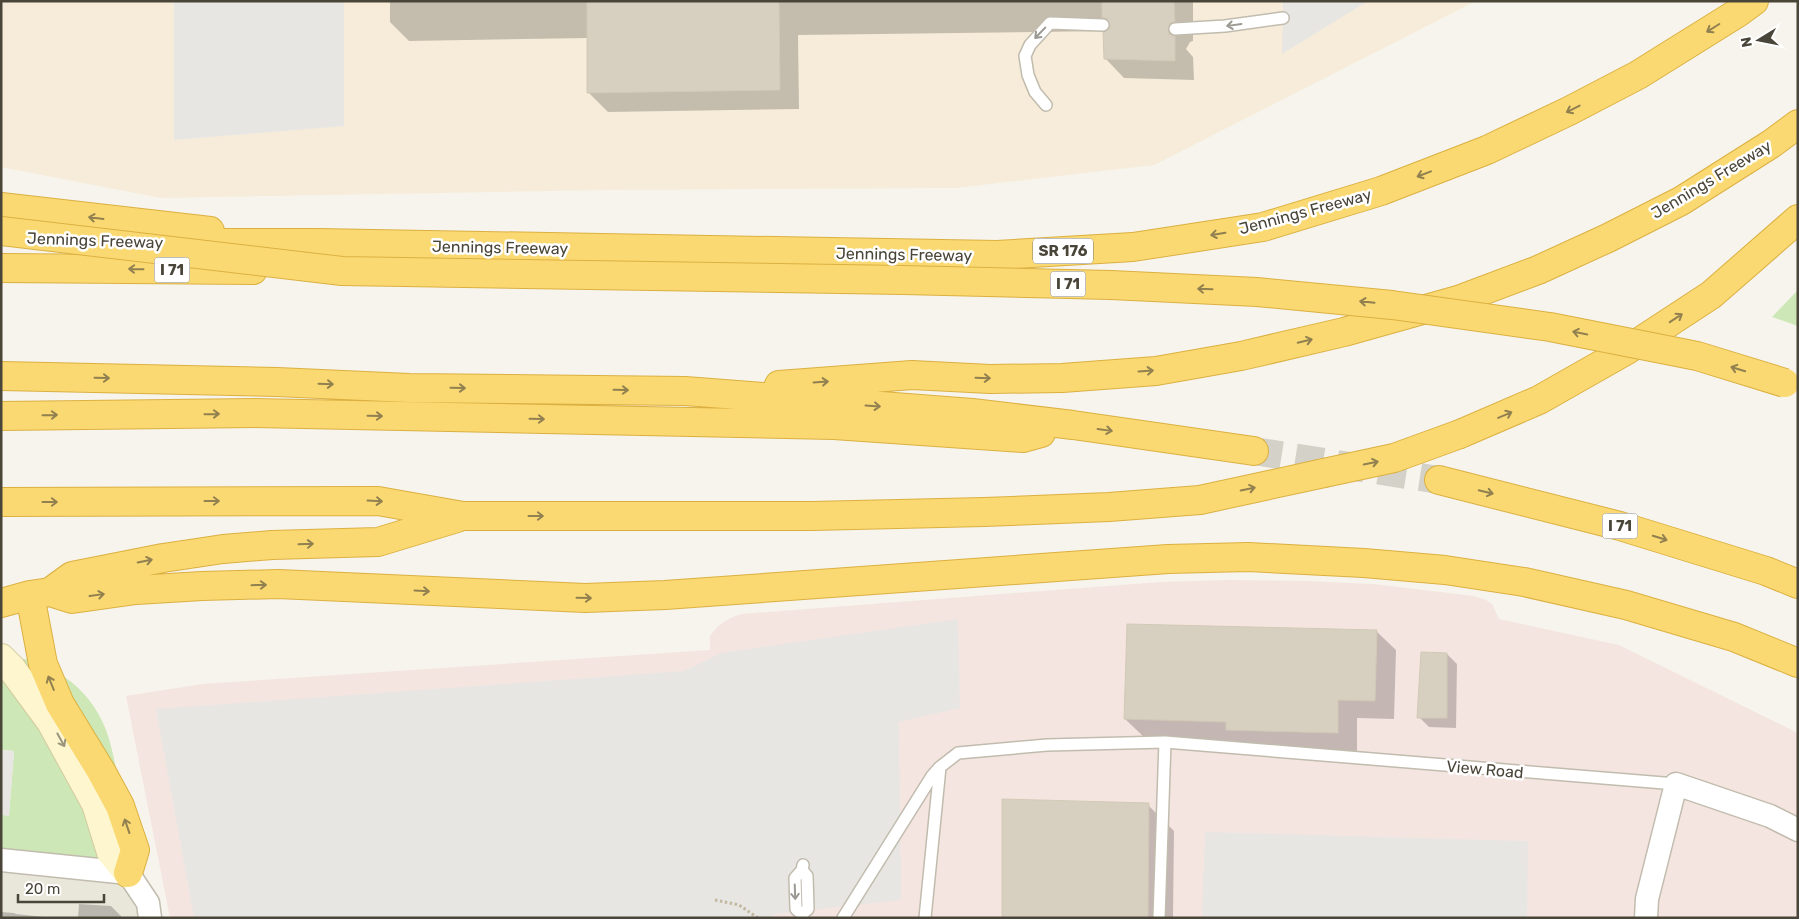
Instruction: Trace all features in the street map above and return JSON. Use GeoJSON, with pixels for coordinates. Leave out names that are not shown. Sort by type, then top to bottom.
{"type":"FeatureCollection","features":[{"type":"Feature","properties":{"kind":"highway","name":"Jennings Freeway"},"geometry":{"type":"LineString","coordinates":[[1,237],[140,243],[997,255],[1133,247],[1263,227],[1381,191],[1487,150],[1569,111],[1638,75],[1754,1]]}},
{"type":"Feature","properties":{"kind":"highway","name":"Jennings Freeway"},"geometry":{"type":"LineString","coordinates":[[685,391],[912,375],[1062,378],[1156,371],[1241,356],[1344,332],[1458,300],[1538,270],[1608,238],[1681,201],[1771,144],[1798,124]]}},
{"type":"Feature","properties":{"kind":"highway"},"geometry":{"type":"LineString","coordinates":[[1,207],[318,244]]}},
{"type":"Feature","properties":{"kind":"highway"},"geometry":{"type":"LineString","coordinates":[[1,502],[378,501],[463,516],[821,516],[1022,510],[1200,500],[1394,458],[1460,434],[1539,400],[1627,350],[1711,295],[1798,219]]}},
{"type":"Feature","properties":{"kind":"highway"},"geometry":{"type":"LineString","coordinates":[[1,231],[342,271]]}},
{"type":"Feature","properties":{"kind":"highway","name":"I 71"},"geometry":{"type":"LineString","coordinates":[[1,268],[342,271],[903,280],[1111,285],[1257,292],[1392,305],[1550,327],[1697,356],[1791,385]]}},
{"type":"Feature","properties":{"kind":"highway"},"geometry":{"type":"LineString","coordinates":[[1,376],[277,382],[409,388],[685,391],[972,413],[1073,425],[1254,451]]}},
{"type":"Feature","properties":{"kind":"highway"},"geometry":{"type":"LineString","coordinates":[[1,416],[255,413],[834,425],[1023,438],[1073,425]]}},
{"type":"Feature","properties":{"kind":"highway","name":"I 71"},"geometry":{"type":"LineString","coordinates":[[1439,480],[1620,526],[1766,571],[1798,584]]}},
{"type":"Feature","properties":{"kind":"highway"},"geometry":{"type":"LineString","coordinates":[[1,603],[40,594],[72,576],[162,558],[272,544],[378,542],[463,516]]}},
{"type":"Feature","properties":{"kind":"highway"},"geometry":{"type":"LineString","coordinates":[[40,594],[72,599],[136,590],[278,584],[585,598],[675,594],[1168,559],[1248,557],[1364,563],[1445,570],[1524,582],[1626,604],[1734,637],[1798,663]]}},
{"type":"Feature","properties":{"kind":"highway"},"geometry":{"type":"LineString","coordinates":[[40,594],[43,664],[60,704],[120,806],[135,850],[128,873]]}},
{"type":"Feature","properties":{"kind":"street"},"geometry":{"type":"LineString","coordinates":[[1,658],[12,669],[51,722],[96,804],[111,852],[148,903],[150,918]]}},
{"type":"Feature","properties":{"kind":"street"},"geometry":{"type":"LineString","coordinates":[[1646,918],[1647,899],[1676,784]]}},
{"type":"Feature","properties":{"kind":"street","name":"View Road"},"geometry":{"type":"LineString","coordinates":[[1676,784],[1770,816],[1798,830]]}},
{"type":"Feature","properties":{"kind":"street"},"geometry":{"type":"LineString","coordinates":[[1,860],[128,873]]}},
{"type":"Feature","properties":{"kind":"lane"},"geometry":{"type":"LineString","coordinates":[[1175,29],[1225,26],[1283,18]]}},
{"type":"Feature","properties":{"kind":"lane"},"geometry":{"type":"LineString","coordinates":[[1046,105],[1035,92],[1028,74],[1025,56],[1030,45],[1050,23],[1102,25]]}},
{"type":"Feature","properties":{"kind":"lane"},"geometry":{"type":"LineString","coordinates":[[1159,918],[1165,742]]}},
{"type":"Feature","properties":{"kind":"lane","name":"View Road"},"geometry":{"type":"LineString","coordinates":[[843,918],[932,776],[958,753],[1048,745],[1165,742],[1676,784]]}},
{"type":"Feature","properties":{"kind":"lane"},"geometry":{"type":"LineString","coordinates":[[925,918],[940,767]]}},
{"type":"Feature","properties":{"kind":"lane"},"geometry":{"type":"LineString","coordinates":[[802,868],[794,878],[796,909],[803,916]]}},
{"type":"Feature","properties":{"kind":"path"},"geometry":{"type":"LineString","coordinates":[[715,900],[739,905],[758,918]]}},
{"type":"Feature","properties":{"kind":"shaded area"},"geometry":{"type":"Polygon","coordinates":[[[1,1],[1476,1],[1154,165],[955,188],[605,190],[161,198],[1,167],[1,1]]]}},
{"type":"Feature","properties":{"kind":"shaded area"},"geometry":{"type":"Polygon","coordinates":[[[174,1],[344,1],[344,126],[174,140],[174,1]]]}},
{"type":"Feature","properties":{"kind":"shaded area"},"geometry":{"type":"Polygon","coordinates":[[[1283,1],[1368,1],[1282,54],[1283,1]]]}},
{"type":"Feature","properties":{"kind":"shaded area"},"geometry":{"type":"Polygon","coordinates":[[[1228,580],[1373,584],[1474,596],[1492,604],[1499,619],[1619,645],[1798,733],[1798,918],[170,918],[126,696],[202,684],[710,650],[710,636],[717,627],[730,618],[741,614],[1160,582],[1228,580]]]}},
{"type":"Feature","properties":{"kind":"shaded area"},"geometry":{"type":"Polygon","coordinates":[[[958,619],[960,708],[899,722],[901,900],[775,914],[770,918],[194,918],[156,709],[684,671],[721,653],[958,619]]]}},
{"type":"Feature","properties":{"kind":"shaded area"},"geometry":{"type":"Polygon","coordinates":[[[1,750],[14,751],[9,816],[1,815],[1,750]]]}},
{"type":"Feature","properties":{"kind":"shaded area"},"geometry":{"type":"Polygon","coordinates":[[[1205,832],[1528,841],[1527,918],[1202,918],[1205,832]]]}},
{"type":"Feature","properties":{"kind":"shaded area"},"geometry":{"type":"Polygon","coordinates":[[[1,860],[142,874],[150,918],[1,918],[1,860]]]}},
{"type":"Feature","properties":{"kind":"green space"},"geometry":{"type":"Polygon","coordinates":[[[1798,290],[1798,326],[1772,317],[1798,290]]]}},
{"type":"Feature","properties":{"kind":"green space"},"geometry":{"type":"Polygon","coordinates":[[[1,655],[35,662],[65,677],[78,688],[99,714],[110,742],[142,874],[1,860],[1,815],[9,815],[14,751],[1,750],[1,655]]]}},
{"type":"Feature","properties":{"kind":"building"},"geometry":{"type":"Polygon","coordinates":[[[587,1],[779,1],[780,90],[587,93],[587,1]]]}},
{"type":"Feature","properties":{"kind":"building"},"geometry":{"type":"Polygon","coordinates":[[[1102,1],[1174,1],[1175,22],[1170,23],[1168,29],[1169,34],[1175,36],[1175,61],[1104,59],[1103,32],[1109,29],[1110,25],[1107,19],[1102,17],[1102,1]]]}},
{"type":"Feature","properties":{"kind":"building"},"geometry":{"type":"Polygon","coordinates":[[[1127,624],[1377,630],[1375,701],[1338,700],[1338,733],[1226,730],[1226,722],[1124,719],[1127,624]]]}},
{"type":"Feature","properties":{"kind":"building"},"geometry":{"type":"Polygon","coordinates":[[[1421,652],[1447,653],[1447,718],[1417,718],[1421,652]]]}},
{"type":"Feature","properties":{"kind":"building"},"geometry":{"type":"Polygon","coordinates":[[[1002,799],[1149,803],[1148,918],[1002,918],[1002,799]]]}},
{"type":"Feature","properties":{"kind":"tunnel"},"geometry":{"type":"LineString","coordinates":[[1254,451],[1439,480]]}}]}
